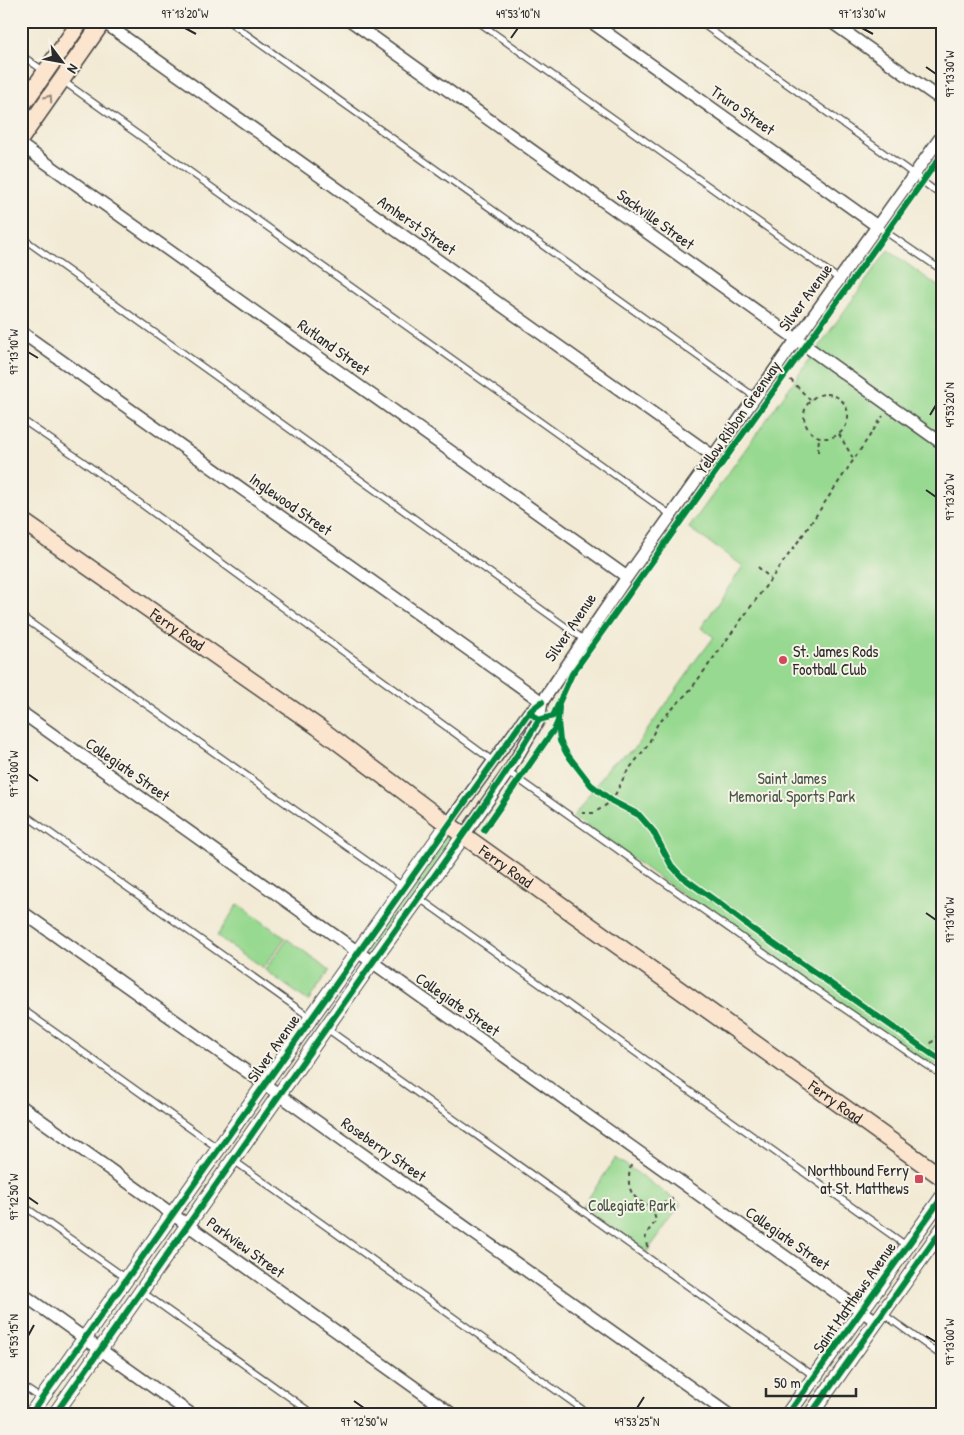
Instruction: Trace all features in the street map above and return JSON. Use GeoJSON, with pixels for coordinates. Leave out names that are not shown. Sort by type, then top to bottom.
{"type":"FeatureCollection","features":[{"type":"Feature","properties":{"kind":"main road"},"geometry":{"type":"LineString","coordinates":[[21,107],[81,21]]}},
{"type":"Feature","properties":{"kind":"main road"},"geometry":{"type":"LineString","coordinates":[[21,138],[103,22]]}},
{"type":"Feature","properties":{"kind":"main road","name":"Ferry Road"},"geometry":{"type":"LineString","coordinates":[[21,520],[318,727],[448,824],[943,1178]]}},
{"type":"Feature","properties":{"kind":"street","name":"Sackville Street"},"geometry":{"type":"LineString","coordinates":[[351,21],[943,444]]}},
{"type":"Feature","properties":{"kind":"street","name":"Truro Street"},"geometry":{"type":"LineString","coordinates":[[590,21],[877,226]]}},
{"type":"Feature","properties":{"kind":"street"},"geometry":{"type":"LineString","coordinates":[[830,21],[943,101]]}},
{"type":"Feature","properties":{"kind":"street","name":"Amherst Street"},"geometry":{"type":"LineString","coordinates":[[103,22],[713,456]]}},
{"type":"Feature","properties":{"kind":"street","name":"Silver Avenue"},"geometry":{"type":"LineString","coordinates":[[31,1414],[493,761],[529,712],[542,702],[583,639],[943,134]]}},
{"type":"Feature","properties":{"kind":"street","name":"Rutland Street"},"geometry":{"type":"LineString","coordinates":[[21,145],[627,577]]}},
{"type":"Feature","properties":{"kind":"street","name":"Inglewood Street"},"geometry":{"type":"LineString","coordinates":[[21,332],[542,702]]}},
{"type":"Feature","properties":{"kind":"street","name":"Silver Avenue"},"geometry":{"type":"LineString","coordinates":[[58,1412],[100,1349],[372,962],[508,772],[539,720],[542,702]]}},
{"type":"Feature","properties":{"kind":"street","name":"Collegiate Street"},"geometry":{"type":"LineString","coordinates":[[21,712],[862,1310],[879,1317]]}},
{"type":"Feature","properties":{"kind":"street","name":"Roseberry Street"},"geometry":{"type":"LineString","coordinates":[[21,911],[728,1414]]}},
{"type":"Feature","properties":{"kind":"street","name":"Parkview Street"},"geometry":{"type":"LineString","coordinates":[[21,1106],[452,1414]]}},
{"type":"Feature","properties":{"kind":"street","name":"Saint Matthews Avenue"},"geometry":{"type":"LineString","coordinates":[[788,1414],[943,1196]]}},
{"type":"Feature","properties":{"kind":"street","name":"Saint Matthews Avenue"},"geometry":{"type":"LineString","coordinates":[[811,1414],[943,1228]]}},
{"type":"Feature","properties":{"kind":"street"},"geometry":{"type":"LineString","coordinates":[[21,1292],[191,1414]]}},
{"type":"Feature","properties":{"kind":"lane"},"geometry":{"type":"LineString","coordinates":[[228,21],[755,397]]}},
{"type":"Feature","properties":{"kind":"lane"},"geometry":{"type":"LineString","coordinates":[[477,21],[839,280]]}},
{"type":"Feature","properties":{"kind":"lane"},"geometry":{"type":"LineString","coordinates":[[698,21],[943,197]]}},
{"type":"Feature","properties":{"kind":"lane"},"geometry":{"type":"LineString","coordinates":[[21,55],[46,72]]}},
{"type":"Feature","properties":{"kind":"lane"},"geometry":{"type":"LineString","coordinates":[[61,80],[671,515]]}},
{"type":"Feature","properties":{"kind":"lane"},"geometry":{"type":"LineString","coordinates":[[877,226],[943,271]]}},
{"type":"Feature","properties":{"kind":"lane"},"geometry":{"type":"LineString","coordinates":[[21,238],[583,639]]}},
{"type":"Feature","properties":{"kind":"lane"},"geometry":{"type":"LineString","coordinates":[[21,419],[82,460],[493,761]]}},
{"type":"Feature","properties":{"kind":"lane"},"geometry":{"type":"LineString","coordinates":[[21,616],[404,886]]}},
{"type":"Feature","properties":{"kind":"lane"},"geometry":{"type":"LineString","coordinates":[[508,772],[802,980],[943,1076]]}},
{"type":"Feature","properties":{"kind":"lane"},"geometry":{"type":"LineString","coordinates":[[21,812],[311,1018]]}},
{"type":"Feature","properties":{"kind":"lane"},"geometry":{"type":"LineString","coordinates":[[418,898],[907,1246]]}},
{"type":"Feature","properties":{"kind":"lane"},"geometry":{"type":"LineString","coordinates":[[21,1008],[219,1149]]}},
{"type":"Feature","properties":{"kind":"lane"},"geometry":{"type":"LineString","coordinates":[[326,1028],[814,1376]]}},
{"type":"Feature","properties":{"kind":"lane"},"geometry":{"type":"LineString","coordinates":[[233,1160],[589,1414]]}},
{"type":"Feature","properties":{"kind":"lane"},"geometry":{"type":"LineString","coordinates":[[21,1204],[127,1279]]}},
{"type":"Feature","properties":{"kind":"lane"},"geometry":{"type":"LineString","coordinates":[[141,1291],[313,1414]]}},
{"type":"Feature","properties":{"kind":"lane"},"geometry":{"type":"LineString","coordinates":[[879,1317],[943,1357]]}},
{"type":"Feature","properties":{"kind":"lane"},"geometry":{"type":"LineString","coordinates":[[21,1385],[42,1399]]}},
{"type":"Feature","properties":{"kind":"path"},"geometry":{"type":"LineString","coordinates":[[786,374],[811,401]]}},
{"type":"Feature","properties":{"kind":"path"},"geometry":{"type":"LineString","coordinates":[[822,395],[837,397],[847,409],[848,422],[845,428],[839,434],[828,438],[819,437],[810,431],[806,424],[806,409],[811,401],[822,395]]}},
{"type":"Feature","properties":{"kind":"path"},"geometry":{"type":"LineString","coordinates":[[567,812],[594,813],[609,799],[648,744],[658,725],[691,689],[805,532],[890,406]]}},
{"type":"Feature","properties":{"kind":"path"},"geometry":{"type":"LineString","coordinates":[[839,434],[854,460]]}},
{"type":"Feature","properties":{"kind":"path"},"geometry":{"type":"LineString","coordinates":[[818,452],[819,437]]}},
{"type":"Feature","properties":{"kind":"path"},"geometry":{"type":"LineString","coordinates":[[758,567],[770,578]]}},
{"type":"Feature","properties":{"kind":"path"},"geometry":{"type":"LineString","coordinates":[[609,799],[620,805]]}},
{"type":"Feature","properties":{"kind":"path"},"geometry":{"type":"LineString","coordinates":[[919,1045],[928,1052],[943,1028]]}},
{"type":"Feature","properties":{"kind":"path"},"geometry":{"type":"LineString","coordinates":[[631,1165],[628,1183],[637,1200],[652,1206],[665,1203],[676,1197]]}},
{"type":"Feature","properties":{"kind":"path"},"geometry":{"type":"LineString","coordinates":[[647,1257],[646,1235],[656,1221],[652,1206]]}},
{"type":"Feature","properties":{"kind":"green space","name":"Saint James Memorial Sports Park"},"geometry":{"type":"Polygon","coordinates":[[[888,250],[943,290],[943,1055],[934,1066],[929,1068],[573,817],[611,764],[634,749],[690,668],[714,637],[701,628],[743,566],[689,528],[888,250]]]}},
{"type":"Feature","properties":{"kind":"green space"},"geometry":{"type":"Polygon","coordinates":[[[448,824],[464,835],[372,962],[358,952],[448,824]]]}},
{"type":"Feature","properties":{"kind":"green space"},"geometry":{"type":"Polygon","coordinates":[[[238,904],[285,938],[263,968],[217,936],[238,904]]]}},
{"type":"Feature","properties":{"kind":"green space"},"geometry":{"type":"Polygon","coordinates":[[[287,939],[330,970],[308,1001],[265,970],[287,939]]]}},
{"type":"Feature","properties":{"kind":"green space","name":"Collegiate Park"},"geometry":{"type":"Polygon","coordinates":[[[616,1158],[681,1204],[647,1252],[582,1207],[616,1158]]]}},
{"type":"Feature","properties":{"kind":"cycle path","name":"Yellow Ribbon Greenway"},"geometry":{"type":"LineString","coordinates":[[533,715],[539,720],[553,716],[572,674],[943,153]]}},
{"type":"Feature","properties":{"kind":"cycle path"},"geometry":{"type":"LineString","coordinates":[[31,1414],[529,712],[542,702]]}},
{"type":"Feature","properties":{"kind":"cycle path"},"geometry":{"type":"LineString","coordinates":[[559,707],[560,741],[567,754],[591,785],[612,801],[639,815],[653,831],[671,865],[681,876],[751,928],[943,1062]]}},
{"type":"Feature","properties":{"kind":"cycle path"},"geometry":{"type":"LineString","coordinates":[[55,1414],[473,821],[539,720]]}},
{"type":"Feature","properties":{"kind":"cycle path"},"geometry":{"type":"LineString","coordinates":[[484,830],[558,721]]}},
{"type":"Feature","properties":{"kind":"cycle path"},"geometry":{"type":"LineString","coordinates":[[788,1414],[943,1196]]}},
{"type":"Feature","properties":{"kind":"cycle path"},"geometry":{"type":"LineString","coordinates":[[811,1414],[943,1228]]}},
{"type":"Feature","properties":{"kind":"place","name":"St. James Rods Football Club"},"geometry":{"type":"Point","coordinates":[783,660]}},
{"type":"Feature","properties":{"kind":"place","name":"Northbound Ferry at St. Matthews"},"geometry":{"type":"Point","coordinates":[919,1179]}}]}
